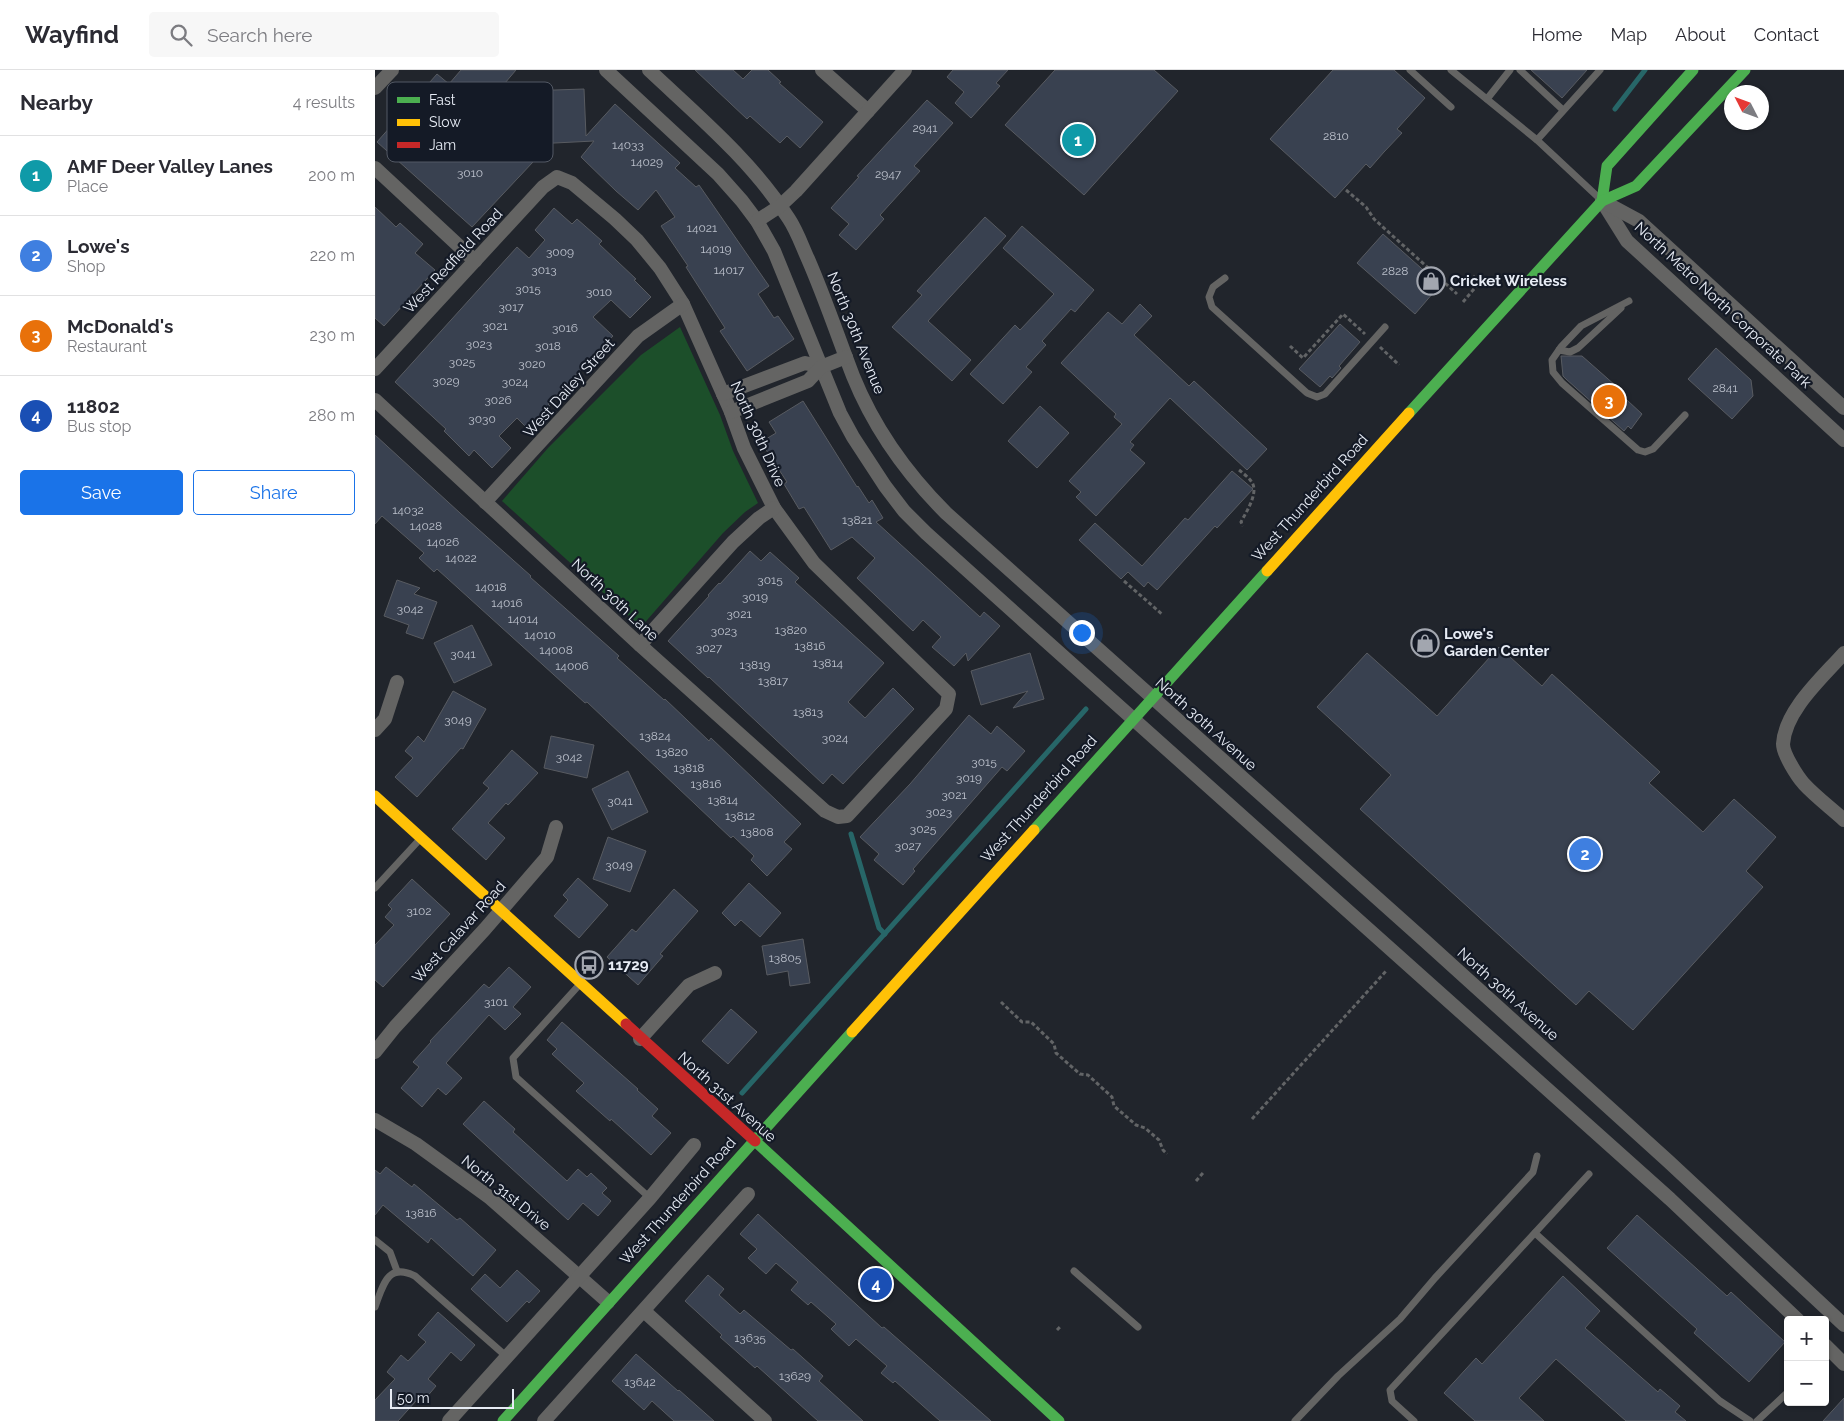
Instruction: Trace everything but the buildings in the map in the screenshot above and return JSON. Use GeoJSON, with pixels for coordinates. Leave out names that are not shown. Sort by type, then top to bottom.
{"type":"FeatureCollection","features":[{"type":"Feature","properties":{"kind":"main road"},"geometry":{"type":"LineString","coordinates":[[1602,200],[1607,166],[1693,70]]}},
{"type":"Feature","properties":{"kind":"main road","name":"West Thunderbird Road"},"geometry":{"type":"LineString","coordinates":[[503,1421],[1133,718],[1602,200],[1636,186],[1745,70]]}},
{"type":"Feature","properties":{"kind":"main road","name":"North 31st Avenue"},"geometry":{"type":"LineString","coordinates":[[375,796],[1059,1421]]}},
{"type":"Feature","properties":{"kind":"street"},"geometry":{"type":"LineString","coordinates":[[375,88],[392,70]]}},
{"type":"Feature","properties":{"kind":"street"},"geometry":{"type":"LineString","coordinates":[[606,70],[718,174],[757,221],[774,251],[839,413],[874,471],[905,511],[926,532],[1670,1199],[1794,1316]]}},
{"type":"Feature","properties":{"kind":"street","name":"North 30th Avenue"},"geometry":{"type":"LineString","coordinates":[[649,70],[735,152],[780,206],[795,231],[812,268],[866,403],[901,462],[920,487],[946,513],[1375,896],[1668,1161],[1844,1325]]}},
{"type":"Feature","properties":{"kind":"street"},"geometry":{"type":"LineString","coordinates":[[822,70],[868,111]]}},
{"type":"Feature","properties":{"kind":"street"},"geometry":{"type":"LineString","coordinates":[[757,221],[780,206],[796,191],[905,70]]}},
{"type":"Feature","properties":{"kind":"street"},"geometry":{"type":"LineString","coordinates":[[375,168],[475,261]]}},
{"type":"Feature","properties":{"kind":"street","name":"West Redfield Road"},"geometry":{"type":"LineString","coordinates":[[375,369],[543,187],[557,178]]}},
{"type":"Feature","properties":{"kind":"street","name":"North 30th Drive"},"geometry":{"type":"LineString","coordinates":[[557,178],[572,183],[637,240],[660,268],[683,304],[731,412],[744,448],[773,508],[815,563],[949,694],[946,709],[847,816],[838,817]]}},
{"type":"Feature","properties":{"kind":"street","name":"North Metro North Corporate Park"},"geometry":{"type":"LineString","coordinates":[[1602,200],[1639,221],[1844,408]]}},
{"type":"Feature","properties":{"kind":"street","name":"North Metro North Corporate Park"},"geometry":{"type":"LineString","coordinates":[[1602,200],[1627,240],[1844,440]]}},
{"type":"Feature","properties":{"kind":"street","name":"West Dailey Street"},"geometry":{"type":"LineString","coordinates":[[485,502],[638,336],[683,304]]}},
{"type":"Feature","properties":{"kind":"street"},"geometry":{"type":"LineString","coordinates":[[731,412],[808,381],[821,367],[846,357]]}},
{"type":"Feature","properties":{"kind":"street"},"geometry":{"type":"LineString","coordinates":[[723,394],[805,363],[821,367]]}},
{"type":"Feature","properties":{"kind":"street","name":"North 30th Lane"},"geometry":{"type":"LineString","coordinates":[[375,400],[641,646],[825,811],[838,817]]}},
{"type":"Feature","properties":{"kind":"street"},"geometry":{"type":"LineString","coordinates":[[641,646],[733,542],[773,508]]}},
{"type":"Feature","properties":{"kind":"street"},"geometry":{"type":"LineString","coordinates":[[1844,653],[1802,700],[1789,722],[1783,745],[1791,766],[1804,784],[1844,820]]}},
{"type":"Feature","properties":{"kind":"street"},"geometry":{"type":"LineString","coordinates":[[375,730],[385,719],[397,682]]}},
{"type":"Feature","properties":{"kind":"street","name":"West Calavar Road"},"geometry":{"type":"LineString","coordinates":[[375,1052],[395,1027],[547,857],[556,827]]}},
{"type":"Feature","properties":{"kind":"street"},"geometry":{"type":"LineString","coordinates":[[640,1038],[689,985],[715,973]]}},
{"type":"Feature","properties":{"kind":"street","name":"North 31st Drive"},"geometry":{"type":"LineString","coordinates":[[375,1120],[416,1144],[489,1196],[608,1302]]}},
{"type":"Feature","properties":{"kind":"street","name":"West Thunderbird Road"},"geometry":{"type":"LineString","coordinates":[[449,1421],[650,1198],[694,1144]]}},
{"type":"Feature","properties":{"kind":"street"},"geometry":{"type":"LineString","coordinates":[[544,1421],[748,1194]]}},
{"type":"Feature","properties":{"kind":"street"},"geometry":{"type":"LineString","coordinates":[[644,1310],[765,1421]]}},
{"type":"Feature","properties":{"kind":"street"},"geometry":{"type":"LineString","coordinates":[[1829,1353],[1844,1364]]}},
{"type":"Feature","properties":{"kind":"lane"},"geometry":{"type":"LineString","coordinates":[[1410,70],[1451,107]]}},
{"type":"Feature","properties":{"kind":"lane"},"geometry":{"type":"LineString","coordinates":[[1451,70],[1537,140],[1602,200]]}},
{"type":"Feature","properties":{"kind":"lane"},"geometry":{"type":"LineString","coordinates":[[1487,99],[1510,70]]}},
{"type":"Feature","properties":{"kind":"lane"},"geometry":{"type":"LineString","coordinates":[[1520,70],[1563,110]]}},
{"type":"Feature","properties":{"kind":"lane"},"geometry":{"type":"LineString","coordinates":[[1537,140],[1600,70]]}},
{"type":"Feature","properties":{"kind":"lane"},"geometry":{"type":"LineString","coordinates":[[1225,278],[1213,287],[1209,297],[1212,307],[1307,393],[1317,397],[1325,394],[1385,327]]}},
{"type":"Feature","properties":{"kind":"lane"},"geometry":{"type":"LineString","coordinates":[[1559,350],[1570,352],[1578,348],[1629,301],[1581,326],[1559,350],[1552,360],[1553,372],[1557,378],[1638,450],[1645,452],[1653,449],[1685,415]]}},
{"type":"Feature","properties":{"kind":"lane"},"geometry":{"type":"LineString","coordinates":[[375,888],[421,838]]}},
{"type":"Feature","properties":{"kind":"lane"},"geometry":{"type":"LineString","coordinates":[[581,983],[513,1058],[516,1077],[650,1198]]}},
{"type":"Feature","properties":{"kind":"lane"},"geometry":{"type":"LineString","coordinates":[[1295,1421],[1338,1376],[1406,1313],[1435,1278],[1533,1172],[1537,1156]]}},
{"type":"Feature","properties":{"kind":"lane"},"geometry":{"type":"LineString","coordinates":[[1414,1421],[1392,1401],[1390,1390],[1589,1174]]}},
{"type":"Feature","properties":{"kind":"lane"},"geometry":{"type":"LineString","coordinates":[[1535,1233],[1720,1401],[1750,1421]]}},
{"type":"Feature","properties":{"kind":"lane"},"geometry":{"type":"LineString","coordinates":[[375,1240],[390,1252],[397,1270]]}},
{"type":"Feature","properties":{"kind":"lane"},"geometry":{"type":"LineString","coordinates":[[375,1307],[391,1274],[397,1270],[407,1272],[415,1276],[507,1357]]}},
{"type":"Feature","properties":{"kind":"lane"},"geometry":{"type":"LineString","coordinates":[[1075,1271],[1138,1328]]}},
{"type":"Feature","properties":{"kind":"lane"},"geometry":{"type":"LineString","coordinates":[[1757,1421],[1784,1396]]}},
{"type":"Feature","properties":{"kind":"path"},"geometry":{"type":"LineString","coordinates":[[1346,190],[1366,207],[1374,219],[1457,294]]}},
{"type":"Feature","properties":{"kind":"path"},"geometry":{"type":"LineString","coordinates":[[1463,302],[1480,282],[1473,276]]}},
{"type":"Feature","properties":{"kind":"path"},"geometry":{"type":"LineString","coordinates":[[1290,346],[1303,358],[1343,314],[1369,338]]}},
{"type":"Feature","properties":{"kind":"path"},"geometry":{"type":"LineString","coordinates":[[1377,345],[1399,365]]}},
{"type":"Feature","properties":{"kind":"path"},"geometry":{"type":"LineString","coordinates":[[1239,470],[1252,482],[1253,487],[1252,500],[1241,522],[1243,526]]}},
{"type":"Feature","properties":{"kind":"path"},"geometry":{"type":"LineString","coordinates":[[1124,581],[1163,615]]}},
{"type":"Feature","properties":{"kind":"path"},"geometry":{"type":"LineString","coordinates":[[1252,1119],[1387,970]]}},
{"type":"Feature","properties":{"kind":"path"},"geometry":{"type":"LineString","coordinates":[[1001,1002],[1023,1022],[1031,1022],[1054,1044],[1056,1053],[1080,1074],[1088,1075],[1112,1097],[1114,1106],[1136,1126],[1145,1128],[1159,1140],[1167,1154]]}},
{"type":"Feature","properties":{"kind":"path"},"geometry":{"type":"LineString","coordinates":[[1196,1181],[1203,1173]]}},
{"type":"Feature","properties":{"kind":"path"},"geometry":{"type":"LineString","coordinates":[[1057,1330],[1061,1326]]}},
{"type":"Feature","properties":{"kind":"green space"},"geometry":{"type":"Polygon","coordinates":[[[680,327],[720,415],[733,451],[758,503],[745,512],[723,533],[641,627],[502,501],[548,448],[641,355],[680,327]]]}},
{"type":"Feature","properties":{"kind":"waterway"},"geometry":{"type":"LineString","coordinates":[[1615,109],[1645,70]]}},
{"type":"Feature","properties":{"kind":"waterway"},"geometry":{"type":"LineString","coordinates":[[742,1093],[1086,709]]}},
{"type":"Feature","properties":{"kind":"waterway"},"geometry":{"type":"LineString","coordinates":[[851,834],[879,928],[885,934]]}},
{"type":"Feature","properties":{"kind":"traffic: fast"},"geometry":{"type":"LineString","coordinates":[[1602,201],[1607,166],[1693,70]]}},
{"type":"Feature","properties":{"kind":"traffic: fast"},"geometry":{"type":"LineString","coordinates":[[1409,413],[1602,201],[1636,186],[1745,70]]}},
{"type":"Feature","properties":{"kind":"traffic: fast"},"geometry":{"type":"LineString","coordinates":[[1034,830],[1267,571]]}},
{"type":"Feature","properties":{"kind":"traffic: fast"},"geometry":{"type":"LineString","coordinates":[[503,1421],[852,1032]]}},
{"type":"Feature","properties":{"kind":"traffic: fast"},"geometry":{"type":"LineString","coordinates":[[755,1141],[1059,1421]]}},
{"type":"Feature","properties":{"kind":"traffic: slow"},"geometry":{"type":"LineString","coordinates":[[1267,571],[1409,413]]}},
{"type":"Feature","properties":{"kind":"traffic: slow"},"geometry":{"type":"LineString","coordinates":[[375,796],[626,1024]]}},
{"type":"Feature","properties":{"kind":"traffic: slow"},"geometry":{"type":"LineString","coordinates":[[852,1032],[1034,830]]}},
{"type":"Feature","properties":{"kind":"traffic: jam"},"geometry":{"type":"LineString","coordinates":[[626,1024],[755,1141]]}},
{"type":"Feature","properties":{"kind":"place","name":"AMF Deer Valley Lanes"},"geometry":{"type":"Point","coordinates":[1078,140]}},
{"type":"Feature","properties":{"kind":"place","name":"Cricket Wireless"},"geometry":{"type":"Point","coordinates":[1431,281]}},
{"type":"Feature","properties":{"kind":"place","name":"McDonald's"},"geometry":{"type":"Point","coordinates":[1609,401]}},
{"type":"Feature","properties":{"kind":"place","name":"Lowe's Garden Center"},"geometry":{"type":"Point","coordinates":[1425,643]}},
{"type":"Feature","properties":{"kind":"place","name":"Lowe's"},"geometry":{"type":"Point","coordinates":[1585,854]}},
{"type":"Feature","properties":{"kind":"place","name":"11729"},"geometry":{"type":"Point","coordinates":[589,965]}},
{"type":"Feature","properties":{"kind":"place","name":"11802"},"geometry":{"type":"Point","coordinates":[876,1284]}}]}
